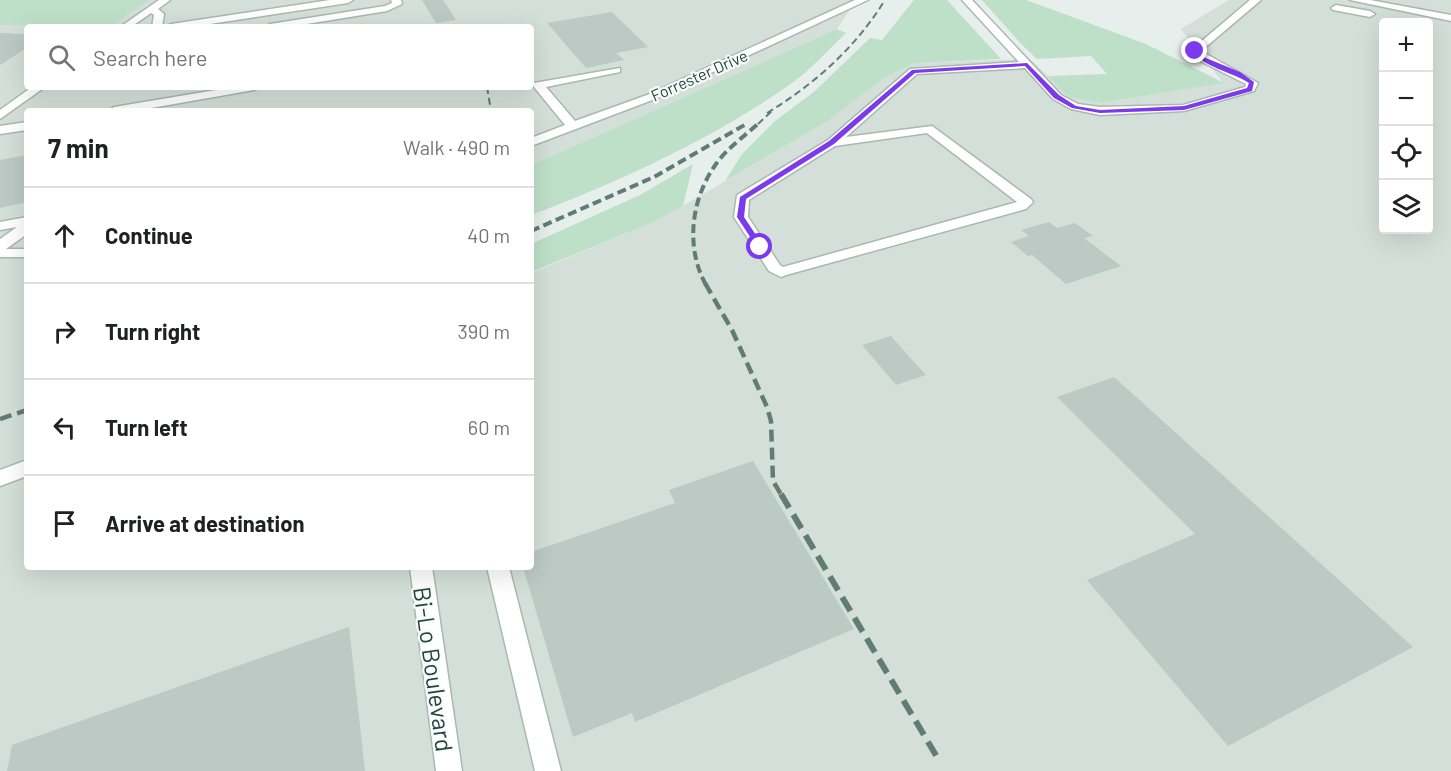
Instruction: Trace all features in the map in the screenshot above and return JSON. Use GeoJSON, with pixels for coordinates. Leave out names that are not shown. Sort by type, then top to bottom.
{"type":"FeatureCollection","features":[{"type":"Feature","properties":{"kind":"street"},"geometry":{"type":"LineString","coordinates":[[129,24],[165,0]]}},
{"type":"Feature","properties":{"kind":"street"},"geometry":{"type":"LineString","coordinates":[[191,24],[348,0]]}},
{"type":"Feature","properties":{"kind":"street"},"geometry":{"type":"LineString","coordinates":[[288,24],[387,8],[397,4],[396,0]]}},
{"type":"Feature","properties":{"kind":"street","name":"Forrester Drive"},"geometry":{"type":"LineString","coordinates":[[534,141],[651,97],[863,0]]}},
{"type":"Feature","properties":{"kind":"street"},"geometry":{"type":"LineString","coordinates":[[967,0],[1057,97],[1075,107],[1100,111],[1184,108],[1250,89],[1252,83],[1238,74],[1199,57],[1195,51],[1256,0]]}},
{"type":"Feature","properties":{"kind":"street"},"geometry":{"type":"LineString","coordinates":[[1355,0],[1451,18]]}},
{"type":"Feature","properties":{"kind":"street"},"geometry":{"type":"LineString","coordinates":[[1336,8],[1378,16]]}},
{"type":"Feature","properties":{"kind":"street"},"geometry":{"type":"LineString","coordinates":[[151,9],[159,14],[157,24]]}},
{"type":"Feature","properties":{"kind":"street"},"geometry":{"type":"LineString","coordinates":[[832,143],[928,129],[1026,202],[1021,207],[781,272],[774,268],[741,217],[742,198],[832,143],[914,71],[1027,65]]}},
{"type":"Feature","properties":{"kind":"street"},"geometry":{"type":"LineString","coordinates":[[573,127],[538,85],[616,70]]}},
{"type":"Feature","properties":{"kind":"street"},"geometry":{"type":"LineString","coordinates":[[0,115],[35,90]]}},
{"type":"Feature","properties":{"kind":"street"},"geometry":{"type":"LineString","coordinates":[[132,108],[236,90]]}},
{"type":"Feature","properties":{"kind":"street"},"geometry":{"type":"LineString","coordinates":[[0,130],[24,126]]}},
{"type":"Feature","properties":{"kind":"street"},"geometry":{"type":"LineString","coordinates":[[0,226],[24,222]]}},
{"type":"Feature","properties":{"kind":"street"},"geometry":{"type":"LineString","coordinates":[[0,246],[24,229]]}},
{"type":"Feature","properties":{"kind":"street"},"geometry":{"type":"LineString","coordinates":[[0,253],[24,253]]}},
{"type":"Feature","properties":{"kind":"street"},"geometry":{"type":"LineString","coordinates":[[0,478],[24,469]]}},
{"type":"Feature","properties":{"kind":"street","name":"Bi-Lo Boulevard"},"geometry":{"type":"LineString","coordinates":[[421,570],[449,771]]}},
{"type":"Feature","properties":{"kind":"street"},"geometry":{"type":"LineString","coordinates":[[499,570],[548,771]]}},
{"type":"Feature","properties":{"kind":"shaded area"},"geometry":{"type":"Polygon","coordinates":[[[84,0],[856,0],[837,29],[534,164],[534,108],[24,108],[24,570],[534,570],[534,272],[654,222],[828,121],[886,77],[915,63],[1030,59],[1069,96],[1102,103],[1223,83],[1181,29],[1229,0],[1451,0],[1451,771],[0,771],[0,14],[84,0]]]}},
{"type":"Feature","properties":{"kind":"green space"},"geometry":{"type":"Polygon","coordinates":[[[0,0],[150,0],[114,24],[0,25],[0,0]]]}},
{"type":"Feature","properties":{"kind":"green space"},"geometry":{"type":"Polygon","coordinates":[[[914,0],[947,0],[1001,59],[915,63],[886,77],[828,121],[725,181],[742,154],[775,121],[815,91],[870,38],[882,40],[914,0]]]}},
{"type":"Feature","properties":{"kind":"green space"},"geometry":{"type":"Polygon","coordinates":[[[982,0],[1026,0],[1146,44],[1224,83],[1102,103],[1069,97],[1048,76],[1107,74],[1091,56],[1037,59],[982,0]]]}},
{"type":"Feature","properties":{"kind":"green space"},"geometry":{"type":"Polygon","coordinates":[[[837,29],[846,33],[800,77],[739,118],[635,172],[534,214],[534,164],[837,29]]]}},
{"type":"Feature","properties":{"kind":"green space"},"geometry":{"type":"Polygon","coordinates":[[[693,164],[683,206],[654,222],[534,271],[534,243],[640,195],[693,164]]]}},
{"type":"Feature","properties":{"kind":"building"},"geometry":{"type":"Polygon","coordinates":[[[422,0],[443,0],[456,20],[436,23],[422,0]]]}},
{"type":"Feature","properties":{"kind":"building"},"geometry":{"type":"Polygon","coordinates":[[[612,12],[648,47],[616,53],[624,60],[586,68],[547,23],[612,12]]]}},
{"type":"Feature","properties":{"kind":"building"},"geometry":{"type":"Polygon","coordinates":[[[0,33],[24,34],[24,50],[0,65],[0,33]]]}},
{"type":"Feature","properties":{"kind":"building"},"geometry":{"type":"Polygon","coordinates":[[[24,156],[24,203],[0,208],[0,160],[24,156]]]}},
{"type":"Feature","properties":{"kind":"building"},"geometry":{"type":"Polygon","coordinates":[[[1049,222],[1057,228],[1075,223],[1093,236],[1084,238],[1121,266],[1066,284],[1032,255],[1028,256],[1011,242],[1029,236],[1021,230],[1049,222]]]}},
{"type":"Feature","properties":{"kind":"building"},"geometry":{"type":"Polygon","coordinates":[[[891,336],[926,375],[896,385],[862,345],[891,336]]]}},
{"type":"Feature","properties":{"kind":"building"},"geometry":{"type":"Polygon","coordinates":[[[1114,377],[1413,647],[1228,746],[1087,580],[1195,534],[1057,397],[1114,377]]]}},
{"type":"Feature","properties":{"kind":"building"},"geometry":{"type":"Polygon","coordinates":[[[753,461],[854,629],[635,722],[632,713],[573,737],[524,570],[534,570],[534,551],[675,503],[669,490],[753,461]]]}},
{"type":"Feature","properties":{"kind":"building"},"geometry":{"type":"Polygon","coordinates":[[[349,627],[365,771],[7,771],[12,745],[349,627]]]}},
{"type":"Feature","properties":{"kind":"railway"},"geometry":{"type":"LineString","coordinates":[[767,113],[802,90],[848,49],[885,0]]}},
{"type":"Feature","properties":{"kind":"railway"},"geometry":{"type":"LineString","coordinates":[[488,90],[490,108]]}},
{"type":"Feature","properties":{"kind":"railway"},"geometry":{"type":"LineString","coordinates":[[758,124],[773,110]]}},
{"type":"Feature","properties":{"kind":"railway"},"geometry":{"type":"LineString","coordinates":[[705,284],[699,270],[693,239],[696,208],[701,192],[720,158],[760,122]]}},
{"type":"Feature","properties":{"kind":"railway"},"geometry":{"type":"LineString","coordinates":[[534,230],[654,177],[748,123]]}},
{"type":"Feature","properties":{"kind":"railway"},"geometry":{"type":"LineString","coordinates":[[705,284],[732,330],[767,407],[771,421],[773,481],[782,496]]}},
{"type":"Feature","properties":{"kind":"railway"},"geometry":{"type":"LineString","coordinates":[[0,419],[24,411]]}},
{"type":"Feature","properties":{"kind":"railway"},"geometry":{"type":"LineString","coordinates":[[781,494],[937,757]]}},
{"type":"Feature","properties":{"kind":"route"},"geometry":{"type":"LineString","coordinates":[[760,247],[741,217],[742,198],[832,143],[901,80],[914,71],[934,68],[1027,65],[1057,97],[1075,107],[1100,111],[1184,108],[1250,89],[1252,83],[1238,74],[1199,57],[1195,51]]}}]}
